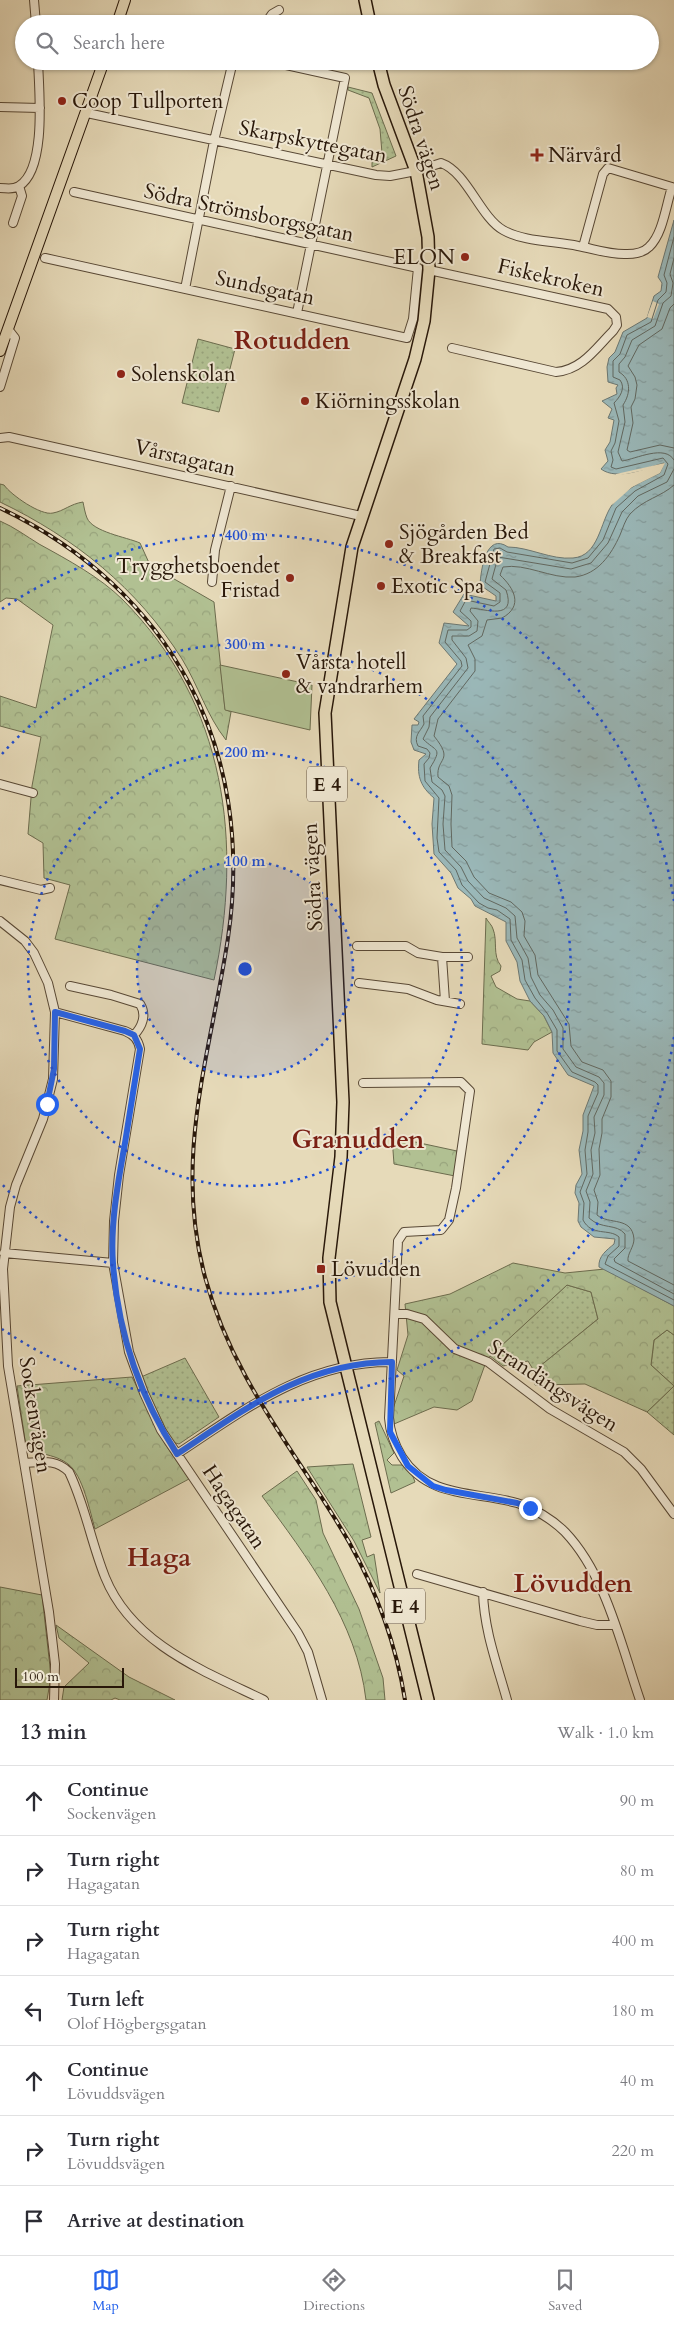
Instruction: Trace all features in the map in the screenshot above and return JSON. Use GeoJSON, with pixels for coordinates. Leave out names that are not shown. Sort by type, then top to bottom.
{"type":"FeatureCollection","features":[{"type":"Feature","properties":{"kind":"highway"},"geometry":{"type":"LineString","coordinates":[[365,0],[368,15]]}},
{"type":"Feature","properties":{"kind":"highway","name":"Södra vägen"},"geometry":{"type":"LineString","coordinates":[[380,70],[416,171],[428,237],[424,269],[424,321],[416,359],[361,516],[350,555],[325,713],[343,1112],[341,1157],[330,1258],[330,1302],[428,1700]]}},
{"type":"Feature","properties":{"kind":"main road"},"geometry":{"type":"LineString","coordinates":[[121,15],[125,0]]}},
{"type":"Feature","properties":{"kind":"main road"},"geometry":{"type":"LineString","coordinates":[[0,351],[101,70]]}},
{"type":"Feature","properties":{"kind":"street"},"geometry":{"type":"LineString","coordinates":[[34,0],[35,15]]}},
{"type":"Feature","properties":{"kind":"street"},"geometry":{"type":"LineString","coordinates":[[271,15],[280,10]]}},
{"type":"Feature","properties":{"kind":"street"},"geometry":{"type":"LineString","coordinates":[[0,188],[20,186],[29,175],[36,156],[40,108],[38,70]]}},
{"type":"Feature","properties":{"kind":"street"},"geometry":{"type":"LineString","coordinates":[[185,288],[214,141],[231,70]]}},
{"type":"Feature","properties":{"kind":"street"},"geometry":{"type":"LineString","coordinates":[[297,313],[345,80],[304,70]]}},
{"type":"Feature","properties":{"kind":"street"},"geometry":{"type":"LineString","coordinates":[[0,107],[40,108]]}},
{"type":"Feature","properties":{"kind":"street","name":"Skarpskyttegatan"},"geometry":{"type":"LineString","coordinates":[[87,113],[376,175],[390,176],[438,164],[445,165],[457,175],[495,224],[504,230],[529,238],[582,246]]}},
{"type":"Feature","properties":{"kind":"street"},"geometry":{"type":"LineString","coordinates":[[608,168],[672,187],[657,238],[649,248],[642,252],[625,254],[582,246],[603,174],[608,168]]}},
{"type":"Feature","properties":{"kind":"street"},"geometry":{"type":"LineString","coordinates":[[13,222],[22,196],[20,186]]}},
{"type":"Feature","properties":{"kind":"street","name":"Södra Strömsborgsgatan"},"geometry":{"type":"LineString","coordinates":[[74,192],[424,269]]}},
{"type":"Feature","properties":{"kind":"street","name":"Sundsgatan"},"geometry":{"type":"LineString","coordinates":[[45,258],[408,338],[424,269]]}},
{"type":"Feature","properties":{"kind":"street","name":"Fiskekroken"},"geometry":{"type":"LineString","coordinates":[[424,269],[608,309],[616,316],[616,325],[613,331],[581,364],[564,371],[556,372],[452,348]]}},
{"type":"Feature","properties":{"kind":"street"},"geometry":{"type":"LineString","coordinates":[[0,387],[15,338],[8,329]]}},
{"type":"Feature","properties":{"kind":"street","name":"Vårstagatan"},"geometry":{"type":"LineString","coordinates":[[0,438],[9,437],[361,516]]}},
{"type":"Feature","properties":{"kind":"street"},"geometry":{"type":"LineString","coordinates":[[212,582],[215,550],[231,486]]}},
{"type":"Feature","properties":{"kind":"street"},"geometry":{"type":"LineString","coordinates":[[0,784],[33,793]]}},
{"type":"Feature","properties":{"kind":"street"},"geometry":{"type":"LineString","coordinates":[[0,880],[41,890],[50,888]]}},
{"type":"Feature","properties":{"kind":"street","name":"Sockenvägen"},"geometry":{"type":"LineString","coordinates":[[0,921],[25,941],[34,953],[48,983],[55,1012],[53,1079],[43,1119],[16,1185],[10,1207],[4,1253],[4,1296],[8,1366],[26,1463],[55,1664],[54,1700]]}},
{"type":"Feature","properties":{"kind":"street"},"geometry":{"type":"LineString","coordinates":[[356,946],[406,946],[418,953],[442,957],[468,957]]}},
{"type":"Feature","properties":{"kind":"street"},"geometry":{"type":"LineString","coordinates":[[442,957],[445,1001]]}},
{"type":"Feature","properties":{"kind":"street"},"geometry":{"type":"LineString","coordinates":[[359,983],[408,989],[460,1004]]}},
{"type":"Feature","properties":{"kind":"street"},"geometry":{"type":"LineString","coordinates":[[55,1012],[134,1035],[139,1030],[144,1016],[140,1004],[70,986]]}},
{"type":"Feature","properties":{"kind":"street","name":"Hagagatan"},"geometry":{"type":"LineString","coordinates":[[134,1035],[140,1049],[116,1198],[113,1263],[124,1331],[136,1372],[152,1411],[177,1454],[298,1633],[308,1652],[322,1700]]}},
{"type":"Feature","properties":{"kind":"street"},"geometry":{"type":"LineString","coordinates":[[363,1083],[461,1082],[470,1091],[456,1188],[449,1220],[441,1230],[410,1231],[400,1235],[396,1271],[390,1432],[408,1466],[433,1486],[517,1503],[553,1522],[573,1541],[590,1564],[640,1700]]}},
{"type":"Feature","properties":{"kind":"street"},"geometry":{"type":"LineString","coordinates":[[4,1253],[113,1263]]}},
{"type":"Feature","properties":{"kind":"street","name":"Strandängsvägen"},"geometry":{"type":"LineString","coordinates":[[395,1314],[407,1314],[424,1319],[455,1349],[488,1362],[550,1409],[624,1452],[642,1469],[674,1514]]}},
{"type":"Feature","properties":{"kind":"street"},"geometry":{"type":"LineString","coordinates":[[177,1454],[283,1386],[313,1375],[347,1367],[377,1362],[392,1362]]}},
{"type":"Feature","properties":{"kind":"street"},"geometry":{"type":"LineString","coordinates":[[26,1463],[53,1462],[62,1464],[70,1472],[106,1580],[115,1598],[147,1635],[182,1658],[264,1700]]}},
{"type":"Feature","properties":{"kind":"street"},"geometry":{"type":"LineString","coordinates":[[417,1574],[580,1621],[596,1625],[614,1625]]}},
{"type":"Feature","properties":{"kind":"street"},"geometry":{"type":"LineString","coordinates":[[483,1592],[484,1614],[490,1644],[507,1700]]}},
{"type":"Feature","properties":{"kind":"green space"},"geometry":{"type":"Polygon","coordinates":[[[348,87],[372,93],[396,156],[372,167],[372,162],[382,153],[380,129],[369,98],[348,90],[348,87]]]}},
{"type":"Feature","properties":{"kind":"green space"},"geometry":{"type":"Polygon","coordinates":[[[198,339],[235,349],[219,412],[182,403],[198,339]]]}},
{"type":"Feature","properties":{"kind":"green space"},"geometry":{"type":"Polygon","coordinates":[[[0,484],[4,485],[27,504],[48,513],[57,512],[83,502],[86,516],[90,523],[110,534],[140,543],[150,565],[214,602],[225,709],[231,712],[226,740],[213,721],[182,659],[145,610],[102,567],[79,549],[28,516],[0,502],[0,484]]]}},
{"type":"Feature","properties":{"kind":"green space"},"geometry":{"type":"Polygon","coordinates":[[[0,521],[83,569],[114,592],[158,641],[185,684],[205,730],[218,778],[225,827],[227,877],[223,928],[214,980],[55,939],[70,885],[44,878],[43,843],[28,834],[32,786],[41,737],[0,726],[0,696],[36,708],[53,625],[17,599],[6,598],[0,602],[0,521]]]}},
{"type":"Feature","properties":{"kind":"green space"},"geometry":{"type":"Polygon","coordinates":[[[220,665],[312,685],[310,730],[225,710],[220,665]]]}},
{"type":"Feature","properties":{"kind":"green space"},"geometry":{"type":"Polygon","coordinates":[[[486,918],[493,929],[496,953],[501,966],[500,971],[491,976],[496,987],[517,999],[530,1001],[544,1016],[552,1032],[534,1042],[528,1050],[482,1044],[486,918]]]}},
{"type":"Feature","properties":{"kind":"green space"},"geometry":{"type":"Polygon","coordinates":[[[392,1137],[457,1151],[455,1176],[394,1164],[392,1137]]]}},
{"type":"Feature","properties":{"kind":"green space"},"geometry":{"type":"Polygon","coordinates":[[[513,1263],[565,1273],[605,1269],[674,1306],[674,1335],[667,1330],[654,1340],[651,1365],[674,1386],[647,1412],[585,1384],[535,1385],[534,1371],[598,1319],[591,1292],[567,1285],[487,1359],[472,1401],[457,1410],[434,1407],[394,1424],[393,1409],[404,1376],[397,1370],[408,1335],[405,1304],[450,1294],[513,1263]]]}},
{"type":"Feature","properties":{"kind":"green space"},"geometry":{"type":"Polygon","coordinates":[[[567,1285],[591,1292],[598,1319],[534,1371],[528,1361],[503,1366],[490,1356],[567,1285]]]}},
{"type":"Feature","properties":{"kind":"green space"},"geometry":{"type":"Polygon","coordinates":[[[667,1330],[674,1335],[674,1386],[651,1365],[654,1340],[667,1330]]]}},
{"type":"Feature","properties":{"kind":"green space"},"geometry":{"type":"Polygon","coordinates":[[[185,1358],[219,1417],[179,1444],[172,1442],[141,1377],[185,1358]]]}},
{"type":"Feature","properties":{"kind":"green space"},"geometry":{"type":"Polygon","coordinates":[[[132,1377],[165,1444],[189,1479],[95,1529],[82,1485],[73,1469],[60,1459],[31,1451],[25,1440],[17,1386],[132,1377]]]}},
{"type":"Feature","properties":{"kind":"green space"},"geometry":{"type":"Polygon","coordinates":[[[674,1386],[674,1435],[647,1412],[674,1386]]]}},
{"type":"Feature","properties":{"kind":"green space"},"geometry":{"type":"Polygon","coordinates":[[[379,1421],[394,1453],[387,1460],[392,1465],[402,1465],[412,1474],[415,1482],[391,1493],[375,1423],[379,1421]]]}},
{"type":"Feature","properties":{"kind":"green space"},"geometry":{"type":"Polygon","coordinates":[[[353,1464],[371,1537],[362,1540],[367,1557],[374,1554],[380,1593],[354,1541],[307,1467],[353,1464]]]}},
{"type":"Feature","properties":{"kind":"green space"},"geometry":{"type":"Polygon","coordinates":[[[297,1471],[316,1500],[323,1533],[359,1609],[383,1678],[385,1700],[366,1700],[361,1671],[341,1617],[312,1567],[262,1496],[297,1471]]]}},
{"type":"Feature","properties":{"kind":"green space"},"geometry":{"type":"Polygon","coordinates":[[[0,1587],[42,1595],[51,1676],[47,1700],[0,1700],[0,1587]]]}},
{"type":"Feature","properties":{"kind":"green space"},"geometry":{"type":"Polygon","coordinates":[[[56,1625],[129,1677],[175,1700],[120,1700],[115,1698],[111,1700],[62,1700],[64,1687],[89,1663],[59,1638],[56,1625]]]}},
{"type":"Feature","properties":{"kind":"water"},"geometry":{"type":"Polygon","coordinates":[[[674,220],[674,1306],[599,1267],[601,1256],[614,1244],[615,1239],[594,1237],[581,1227],[578,1221],[579,1203],[575,1193],[576,1185],[582,1174],[579,1150],[583,1131],[583,1115],[594,1086],[568,1075],[553,1053],[552,1032],[544,1016],[530,1001],[520,981],[517,962],[506,941],[506,922],[475,906],[471,899],[458,888],[451,873],[434,854],[432,824],[434,798],[423,786],[419,772],[419,760],[426,754],[414,750],[411,742],[412,725],[418,725],[419,722],[414,719],[457,664],[439,643],[444,623],[469,626],[453,612],[464,594],[496,601],[496,596],[480,585],[483,562],[490,548],[494,544],[501,544],[557,557],[573,558],[582,556],[594,545],[608,512],[617,499],[634,486],[660,473],[664,463],[623,474],[615,474],[601,469],[608,461],[605,450],[610,442],[614,420],[608,418],[612,409],[602,401],[617,394],[616,388],[618,385],[608,382],[607,367],[609,358],[615,352],[623,332],[647,318],[654,296],[661,291],[662,283],[658,277],[674,220]]]}},
{"type":"Feature","properties":{"kind":"pier"},"geometry":{"type":"Polygon","coordinates":[[[653,301],[659,304],[653,319],[647,317],[653,301]]]}},
{"type":"Feature","properties":{"kind":"pier"},"geometry":{"type":"Polygon","coordinates":[[[665,463],[660,473],[632,487],[612,505],[613,501],[630,485],[658,471],[660,467],[616,476],[616,474],[665,463]]]}},
{"type":"Feature","properties":{"kind":"railway"},"geometry":{"type":"LineString","coordinates":[[0,508],[60,542],[112,583],[155,631],[189,683],[214,741],[228,803],[233,869],[228,938],[204,1065],[193,1148],[196,1233],[205,1277],[217,1315],[232,1350],[268,1415],[349,1542],[377,1599],[391,1639],[405,1700]]}},
{"type":"Feature","properties":{"kind":"place","name":"Coop Tullporten"},"geometry":{"type":"Point","coordinates":[62,101]}},
{"type":"Feature","properties":{"kind":"place","name":"Närvård"},"geometry":{"type":"Point","coordinates":[537,155]}},
{"type":"Feature","properties":{"kind":"place","name":"ELON"},"geometry":{"type":"Point","coordinates":[465,257]}},
{"type":"Feature","properties":{"kind":"place","name":"Solenskolan"},"geometry":{"type":"Point","coordinates":[121,374]}},
{"type":"Feature","properties":{"kind":"place","name":"Kiörningsskolan"},"geometry":{"type":"Point","coordinates":[305,401]}},
{"type":"Feature","properties":{"kind":"place","name":"Sjögården Bed & Breakfast"},"geometry":{"type":"Point","coordinates":[389,544]}},
{"type":"Feature","properties":{"kind":"place","name":"Trygghetsboendet Fristad"},"geometry":{"type":"Point","coordinates":[290,578]}},
{"type":"Feature","properties":{"kind":"place","name":"Exotic Spa"},"geometry":{"type":"Point","coordinates":[381,586]}},
{"type":"Feature","properties":{"kind":"place","name":"Vårsta hotell & vandrarhem"},"geometry":{"type":"Point","coordinates":[286,674]}},
{"type":"Feature","properties":{"kind":"place","name":"Lövudden"},"geometry":{"type":"Point","coordinates":[321,1269]}},
{"type":"Feature","properties":{"kind":"district","name":"Rotudden"},"geometry":{"type":"Point","coordinates":[292,340]}},
{"type":"Feature","properties":{"kind":"district","name":"Granudden"},"geometry":{"type":"Point","coordinates":[358,1139]}},
{"type":"Feature","properties":{"kind":"district","name":"Haga"},"geometry":{"type":"Point","coordinates":[159,1557]}},
{"type":"Feature","properties":{"kind":"district","name":"Lövudden"},"geometry":{"type":"Point","coordinates":[573,1583]}},
{"type":"Feature","properties":{"kind":"route"},"geometry":{"type":"LineString","coordinates":[[47,1104],[54,1069],[55,1012],[134,1035],[139,1042],[140,1049],[116,1198],[113,1263],[129,1352],[152,1411],[161,1430],[177,1454],[283,1386],[327,1371],[377,1362],[392,1362],[390,1432],[408,1466],[433,1486],[478,1497],[517,1503],[530,1508]]}}]}
